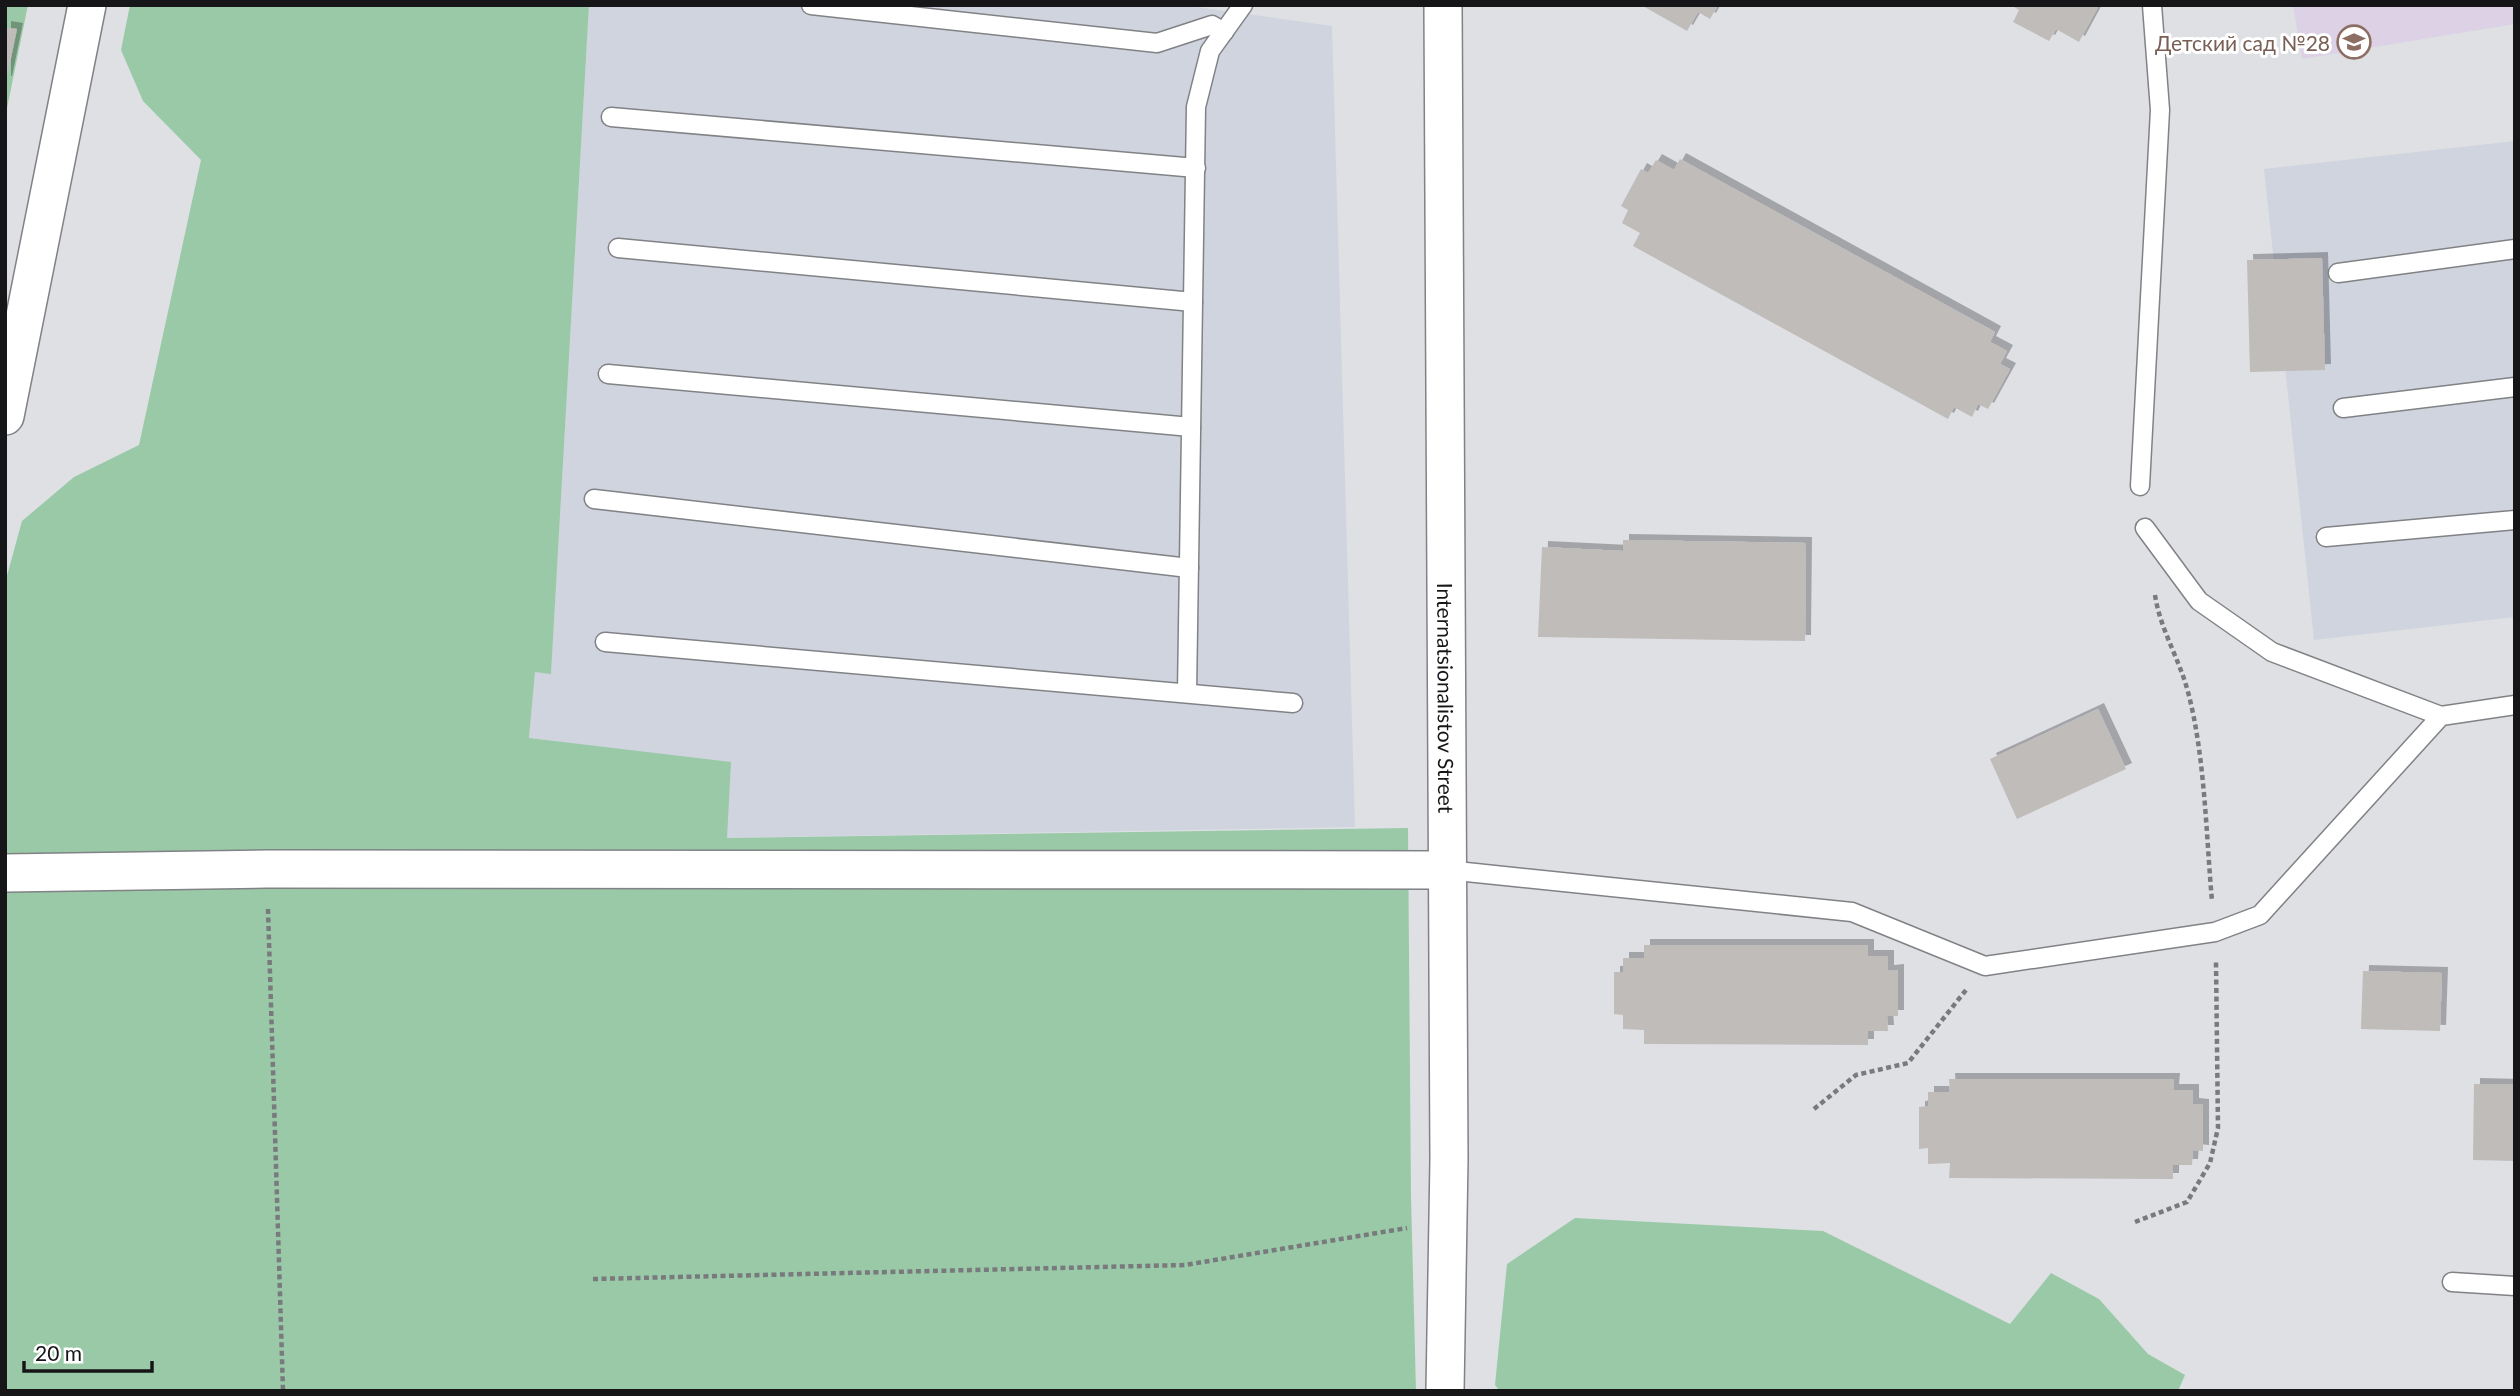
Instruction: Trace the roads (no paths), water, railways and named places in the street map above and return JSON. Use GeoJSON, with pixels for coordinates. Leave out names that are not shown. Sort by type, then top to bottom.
{"type":"FeatureCollection","features":[{"type":"Feature","properties":{"kind":"street"},"geometry":{"type":"LineString","coordinates":[[5,416],[87,5]]}},
{"type":"Feature","properties":{"kind":"street","name":"Internatsionalistov Street"},"geometry":{"type":"LineString","coordinates":[[1443,5],[1449,1159],[1444,1391]]}},
{"type":"Feature","properties":{"kind":"street"},"geometry":{"type":"LineString","coordinates":[[5,873],[267,869],[1447,870]]}},
{"type":"Feature","properties":{"kind":"lane"},"geometry":{"type":"LineString","coordinates":[[811,5],[1157,43],[1212,25],[1224,32]]}},
{"type":"Feature","properties":{"kind":"lane"},"geometry":{"type":"LineString","coordinates":[[1186,693],[1196,107],[1210,51],[1242,5]]}},
{"type":"Feature","properties":{"kind":"lane"},"geometry":{"type":"LineString","coordinates":[[2140,486],[2160,110],[2152,5]]}},
{"type":"Feature","properties":{"kind":"lane"},"geometry":{"type":"LineString","coordinates":[[611,117],[1196,168]]}},
{"type":"Feature","properties":{"kind":"lane"},"geometry":{"type":"LineString","coordinates":[[618,248],[1193,302]]}},
{"type":"Feature","properties":{"kind":"lane"},"geometry":{"type":"LineString","coordinates":[[2338,273],[2515,249]]}},
{"type":"Feature","properties":{"kind":"lane"},"geometry":{"type":"LineString","coordinates":[[608,374],[1191,426]]}},
{"type":"Feature","properties":{"kind":"lane"},"geometry":{"type":"LineString","coordinates":[[2343,408],[2515,387]]}},
{"type":"Feature","properties":{"kind":"lane"},"geometry":{"type":"LineString","coordinates":[[594,499],[1188,568]]}},
{"type":"Feature","properties":{"kind":"lane"},"geometry":{"type":"LineString","coordinates":[[2326,537],[2515,520]]}},
{"type":"Feature","properties":{"kind":"lane"},"geometry":{"type":"LineString","coordinates":[[2145,528],[2200,601],[2272,652],[2441,716],[2515,705]]}},
{"type":"Feature","properties":{"kind":"lane"},"geometry":{"type":"LineString","coordinates":[[605,642],[1293,703]]}},
{"type":"Feature","properties":{"kind":"lane"},"geometry":{"type":"LineString","coordinates":[[1447,870],[1852,912],[1985,965],[2215,932],[2260,915],[2441,716]]}},
{"type":"Feature","properties":{"kind":"lane"},"geometry":{"type":"LineString","coordinates":[[2452,1282],[2515,1286]]}},
{"type":"Feature","properties":{"kind":"place","name":"Детский сад №28"},"geometry":{"type":"Point","coordinates":[2354,42]}}]}
